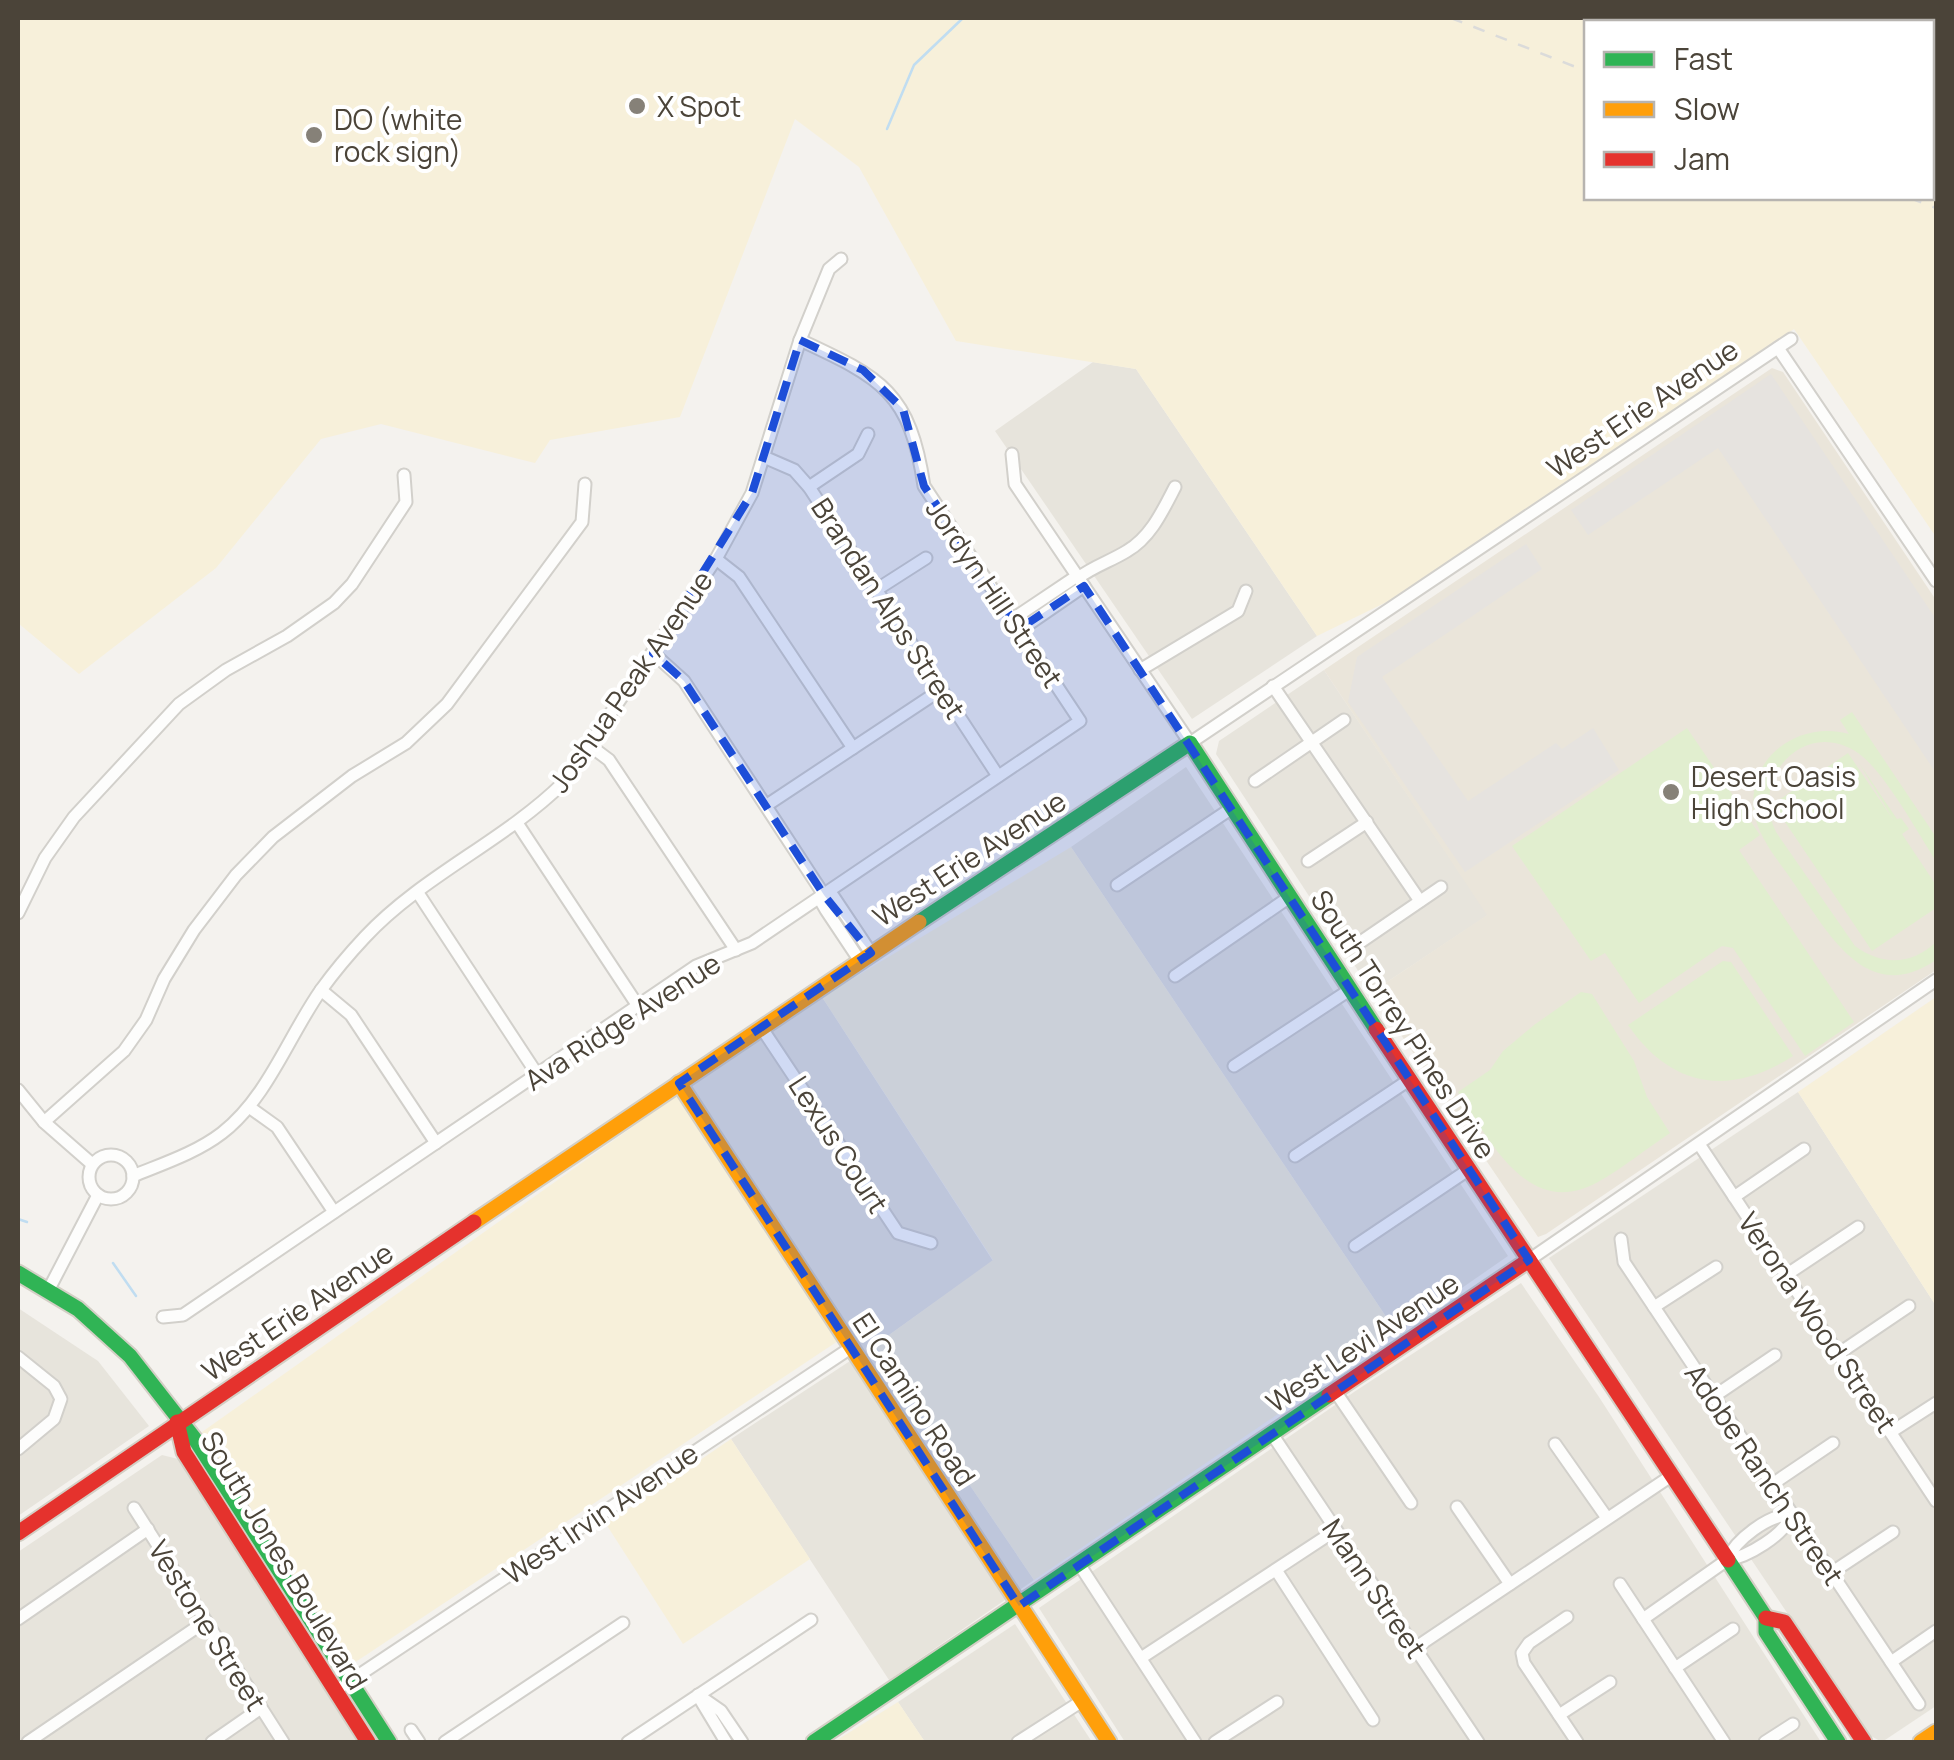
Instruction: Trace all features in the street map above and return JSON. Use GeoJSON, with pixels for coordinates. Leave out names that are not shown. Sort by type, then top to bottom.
{"type":"FeatureCollection","features":[{"type":"Feature","properties":{"kind":"street","name":"Joshua Peak Avenue"},"geometry":{"type":"LineString","coordinates":[[133,1176],[220,1134],[250,1107],[321,990],[367,935],[418,893],[536,810],[563,783],[716,559],[752,493],[800,340],[829,268],[840,259]]}},
{"type":"Feature","properties":{"kind":"street","name":"West Erie Avenue"},"geometry":{"type":"LineString","coordinates":[[18,1533],[761,1027],[1791,339]]}},
{"type":"Feature","properties":{"kind":"street","name":"Jordyn Hill Street"},"geometry":{"type":"LineString","coordinates":[[800,340],[863,370],[903,409],[919,452],[924,486],[1080,722]]}},
{"type":"Feature","properties":{"kind":"street"},"geometry":{"type":"LineString","coordinates":[[1778,348],[1936,581]]}},
{"type":"Feature","properties":{"kind":"street"},"geometry":{"type":"LineString","coordinates":[[809,487],[858,454],[868,434]]}},
{"type":"Feature","properties":{"kind":"street","name":"South Torrey Pines Drive"},"geometry":{"type":"LineString","coordinates":[[1012,454],[1015,484],[1766,1618],[1766,1632],[1838,1742]]}},
{"type":"Feature","properties":{"kind":"street","name":"Brandan Alps Street"},"geometry":{"type":"LineString","coordinates":[[764,457],[794,470],[809,487],[998,776]]}},
{"type":"Feature","properties":{"kind":"street"},"geometry":{"type":"LineString","coordinates":[[18,913],[45,858],[74,817],[179,704],[226,670],[287,636],[352,584],[406,502],[404,475]]}},
{"type":"Feature","properties":{"kind":"street"},"geometry":{"type":"LineString","coordinates":[[44,1122],[124,1051],[146,1020],[194,930],[236,875],[274,836],[352,776],[406,743],[447,704],[582,522],[585,484]]}},
{"type":"Feature","properties":{"kind":"street"},"geometry":{"type":"LineString","coordinates":[[1016,624],[1142,540],[1175,487]]}},
{"type":"Feature","properties":{"kind":"street"},"geometry":{"type":"LineString","coordinates":[[876,590],[926,558]]}},
{"type":"Feature","properties":{"kind":"street"},"geometry":{"type":"LineString","coordinates":[[716,559],[739,577],[852,748]]}},
{"type":"Feature","properties":{"kind":"street"},"geometry":{"type":"LineString","coordinates":[[1140,670],[1238,611],[1246,591]]}},
{"type":"Feature","properties":{"kind":"street"},"geometry":{"type":"LineString","coordinates":[[654,653],[684,681],[824,894],[822,903],[826,910],[866,957]]}},
{"type":"Feature","properties":{"kind":"street"},"geometry":{"type":"LineString","coordinates":[[1274,686],[1420,901]]}},
{"type":"Feature","properties":{"kind":"street"},"geometry":{"type":"LineString","coordinates":[[766,805],[942,689]]}},
{"type":"Feature","properties":{"kind":"street"},"geometry":{"type":"LineString","coordinates":[[1255,781],[1344,720]]}},
{"type":"Feature","properties":{"kind":"street","name":"Ava Ridge Avenue"},"geometry":{"type":"LineString","coordinates":[[163,1316],[182,1315],[696,966],[752,943],[1080,722]]}},
{"type":"Feature","properties":{"kind":"street"},"geometry":{"type":"LineString","coordinates":[[589,745],[609,760],[736,950]]}},
{"type":"Feature","properties":{"kind":"street"},"geometry":{"type":"LineString","coordinates":[[1118,885],[1232,808]]}},
{"type":"Feature","properties":{"kind":"street"},"geometry":{"type":"LineString","coordinates":[[1308,861],[1367,822]]}},
{"type":"Feature","properties":{"kind":"street"},"geometry":{"type":"LineString","coordinates":[[517,823],[638,1006]]}},
{"type":"Feature","properties":{"kind":"street"},"geometry":{"type":"LineString","coordinates":[[1362,942],[1441,887]]}},
{"type":"Feature","properties":{"kind":"street"},"geometry":{"type":"LineString","coordinates":[[418,893],[537,1074]]}},
{"type":"Feature","properties":{"kind":"street"},"geometry":{"type":"LineString","coordinates":[[1175,976],[1291,896]]}},
{"type":"Feature","properties":{"kind":"street","name":"West Levi Avenue"},"geometry":{"type":"LineString","coordinates":[[814,1742],[1936,980]]}},
{"type":"Feature","properties":{"kind":"street"},"geometry":{"type":"LineString","coordinates":[[1234,1066],[1351,989]]}},
{"type":"Feature","properties":{"kind":"street"},"geometry":{"type":"LineString","coordinates":[[321,990],[351,1015],[436,1143]]}},
{"type":"Feature","properties":{"kind":"street","name":"Lexus Court"},"geometry":{"type":"LineString","coordinates":[[761,1027],[898,1233],[931,1243]]}},
{"type":"Feature","properties":{"kind":"street"},"geometry":{"type":"LineString","coordinates":[[1295,1156],[1409,1080]]}},
{"type":"Feature","properties":{"kind":"street","name":"El Camino Road"},"geometry":{"type":"LineString","coordinates":[[678,1083],[1110,1742]]}},
{"type":"Feature","properties":{"kind":"street"},"geometry":{"type":"LineString","coordinates":[[18,1090],[44,1122],[92,1164]]}},
{"type":"Feature","properties":{"kind":"street"},"geometry":{"type":"LineString","coordinates":[[250,1107],[277,1127],[334,1212]]}},
{"type":"Feature","properties":{"kind":"street","name":"Verona Wood Street"},"geometry":{"type":"LineString","coordinates":[[1699,1144],[1936,1500]]}},
{"type":"Feature","properties":{"kind":"street"},"geometry":{"type":"LineString","coordinates":[[1734,1197],[1804,1148]]}},
{"type":"Feature","properties":{"kind":"street"},"geometry":{"type":"LineString","coordinates":[[104,1155],[115,1155],[129,1164],[133,1176],[130,1187],[121,1196],[110,1199],[98,1195],[89,1181],[92,1164],[104,1155]]}},
{"type":"Feature","properties":{"kind":"street"},"geometry":{"type":"LineString","coordinates":[[1355,1246],[1468,1170]]}},
{"type":"Feature","properties":{"kind":"street"},"geometry":{"type":"LineString","coordinates":[[48,1289],[98,1195]]}},
{"type":"Feature","properties":{"kind":"street"},"geometry":{"type":"LineString","coordinates":[[1786,1274],[1858,1227]]}},
{"type":"Feature","properties":{"kind":"street","name":"Adobe Ranch Street"},"geometry":{"type":"LineString","coordinates":[[1621,1239],[1624,1262],[1919,1704]]}},
{"type":"Feature","properties":{"kind":"street"},"geometry":{"type":"LineString","coordinates":[[1654,1307],[1716,1267]]}},
{"type":"Feature","properties":{"kind":"street"},"geometry":{"type":"LineString","coordinates":[[18,1272],[89,1318],[128,1354],[177,1422]]}},
{"type":"Feature","properties":{"kind":"street"},"geometry":{"type":"LineString","coordinates":[[1838,1354],[1910,1306]]}},
{"type":"Feature","properties":{"kind":"street","name":"West Irvin Avenue"},"geometry":{"type":"LineString","coordinates":[[335,1691],[852,1347]]}},
{"type":"Feature","properties":{"kind":"street"},"geometry":{"type":"LineString","coordinates":[[1712,1397],[1775,1355]]}},
{"type":"Feature","properties":{"kind":"street"},"geometry":{"type":"LineString","coordinates":[[18,1357],[60,1393],[60,1406],[54,1418],[18,1449]]}},
{"type":"Feature","properties":{"kind":"street"},"geometry":{"type":"LineString","coordinates":[[1335,1391],[1411,1503]]}},
{"type":"Feature","properties":{"kind":"street"},"geometry":{"type":"LineString","coordinates":[[1891,1432],[1936,1403]]}},
{"type":"Feature","properties":{"kind":"street","name":"South Jones Boulevard"},"geometry":{"type":"LineString","coordinates":[[177,1422],[197,1442],[389,1742]]}},
{"type":"Feature","properties":{"kind":"street","name":"South Jones Boulevard"},"geometry":{"type":"LineString","coordinates":[[177,1422],[184,1452],[368,1742]]}},
{"type":"Feature","properties":{"kind":"street","name":"Mann Street"},"geometry":{"type":"LineString","coordinates":[[1272,1434],[1478,1742]]}},
{"type":"Feature","properties":{"kind":"street"},"geometry":{"type":"LineString","coordinates":[[1556,1444],[1606,1518]]}},
{"type":"Feature","properties":{"kind":"street"},"geometry":{"type":"LineString","coordinates":[[1772,1485],[1833,1444]]}},
{"type":"Feature","properties":{"kind":"street"},"geometry":{"type":"LineString","coordinates":[[1415,1648],[1670,1476]]}},
{"type":"Feature","properties":{"kind":"street"},"geometry":{"type":"LineString","coordinates":[[1457,1507],[1510,1584]]}},
{"type":"Feature","properties":{"kind":"street","name":"Vestone Street"},"geometry":{"type":"LineString","coordinates":[[134,1508],[282,1742]]}},
{"type":"Feature","properties":{"kind":"street"},"geometry":{"type":"LineString","coordinates":[[1643,1619],[1726,1560],[1732,1546],[1780,1514],[1791,1515]]}},
{"type":"Feature","properties":{"kind":"street"},"geometry":{"type":"LineString","coordinates":[[18,1620],[148,1530]]}},
{"type":"Feature","properties":{"kind":"street"},"geometry":{"type":"LineString","coordinates":[[1141,1658],[1336,1530]]}},
{"type":"Feature","properties":{"kind":"street"},"geometry":{"type":"LineString","coordinates":[[1831,1573],[1893,1532]]}},
{"type":"Feature","properties":{"kind":"street"},"geometry":{"type":"LineString","coordinates":[[1080,1564],[1196,1742]]}},
{"type":"Feature","properties":{"kind":"street"},"geometry":{"type":"LineString","coordinates":[[1276,1570],[1373,1720]]}},
{"type":"Feature","properties":{"kind":"street"},"geometry":{"type":"LineString","coordinates":[[1620,1584],[1724,1742]]}},
{"type":"Feature","properties":{"kind":"street"},"geometry":{"type":"LineString","coordinates":[[1567,1618],[1529,1643],[1522,1653],[1524,1663],[1577,1742]]}},
{"type":"Feature","properties":{"kind":"street","name":"South Torrey Pines Drive"},"geometry":{"type":"LineString","coordinates":[[1766,1618],[1784,1622],[1864,1742]]}},
{"type":"Feature","properties":{"kind":"street"},"geometry":{"type":"LineString","coordinates":[[628,1742],[811,1620]]}},
{"type":"Feature","properties":{"kind":"street"},"geometry":{"type":"LineString","coordinates":[[28,1742],[206,1621]]}},
{"type":"Feature","properties":{"kind":"street"},"geometry":{"type":"LineString","coordinates":[[445,1742],[623,1623]]}},
{"type":"Feature","properties":{"kind":"street"},"geometry":{"type":"LineString","coordinates":[[1676,1668],[1734,1629]]}},
{"type":"Feature","properties":{"kind":"street"},"geometry":{"type":"LineString","coordinates":[[1891,1662],[1936,1631]]}},
{"type":"Feature","properties":{"kind":"street"},"geometry":{"type":"LineString","coordinates":[[1559,1715],[1610,1682]]}},
{"type":"Feature","properties":{"kind":"street"},"geometry":{"type":"LineString","coordinates":[[698,1695],[726,1742]]}},
{"type":"Feature","properties":{"kind":"street"},"geometry":{"type":"LineString","coordinates":[[698,1695],[721,1712],[742,1742]]}},
{"type":"Feature","properties":{"kind":"street"},"geometry":{"type":"LineString","coordinates":[[1018,1742],[1082,1701]]}},
{"type":"Feature","properties":{"kind":"street"},"geometry":{"type":"LineString","coordinates":[[1214,1742],[1277,1702]]}},
{"type":"Feature","properties":{"kind":"street"},"geometry":{"type":"LineString","coordinates":[[212,1742],[261,1708]]}},
{"type":"Feature","properties":{"kind":"street"},"geometry":{"type":"LineString","coordinates":[[1765,1742],[1793,1724]]}},
{"type":"Feature","properties":{"kind":"street"},"geometry":{"type":"LineString","coordinates":[[411,1730],[419,1742]]}},
{"type":"Feature","properties":{"kind":"street"},"geometry":{"type":"LineString","coordinates":[[1921,1742],[1936,1732]]}},
{"type":"Feature","properties":{"kind":"highlighted area"},"geometry":{"type":"Polygon","coordinates":[[[800,340],[863,370],[903,409],[924,486],[1019,629],[1084,586],[1529,1260],[1019,1606],[679,1083],[871,953],[824,895],[684,681],[653,653],[752,493],[800,340]]]}},
{"type":"Feature","properties":{"kind":"shaded area"},"geometry":{"type":"Polygon","coordinates":[[[1093,362],[1136,369],[1317,636],[1192,719],[995,431],[1093,362]]]}},
{"type":"Feature","properties":{"kind":"shaded area","name":"Desert Oasis High School"},"geometry":{"type":"Polygon","coordinates":[[[1772,368],[1783,372],[1936,600],[1936,970],[1538,1237],[1372,992],[1487,915],[1324,670],[1772,368]]]}},
{"type":"Feature","properties":{"kind":"shaded area"},"geometry":{"type":"Polygon","coordinates":[[[1771,374],[1936,619],[1936,773],[1718,448],[1588,535],[1571,510],[1771,374]]]}},
{"type":"Feature","properties":{"kind":"shaded area"},"geometry":{"type":"Polygon","coordinates":[[[1526,544],[1542,569],[1382,677],[1468,801],[1556,743],[1562,749],[1593,728],[1619,770],[1465,872],[1348,702],[1357,657],[1526,544]]]}},
{"type":"Feature","properties":{"kind":"shaded area"},"geometry":{"type":"Polygon","coordinates":[[[1324,670],[1488,915],[1372,992],[1216,754],[1219,741],[1324,670]]]}},
{"type":"Feature","properties":{"kind":"shaded area"},"geometry":{"type":"Polygon","coordinates":[[[1186,767],[1508,1256],[1397,1333],[1071,847],[1186,767]]]}},
{"type":"Feature","properties":{"kind":"shaded area"},"geometry":{"type":"Polygon","coordinates":[[[822,997],[993,1261],[875,1345],[1034,1580],[889,1680],[731,1439],[850,1361],[679,1094],[822,997]]]}},
{"type":"Feature","properties":{"kind":"shaded area"},"geometry":{"type":"Polygon","coordinates":[[[1798,1092],[1936,1306],[1936,1706],[1882,1742],[1869,1735],[1549,1258],[1798,1092]]]}},
{"type":"Feature","properties":{"kind":"shaded area"},"geometry":{"type":"Polygon","coordinates":[[[1521,1283],[1821,1742],[1125,1742],[1039,1608],[1521,1283]]]}},
{"type":"Feature","properties":{"kind":"shaded area"},"geometry":{"type":"Polygon","coordinates":[[[18,1308],[98,1361],[149,1426],[18,1516],[18,1308]]]}},
{"type":"Feature","properties":{"kind":"shaded area"},"geometry":{"type":"Polygon","coordinates":[[[162,1455],[178,1459],[357,1742],[18,1742],[18,1552],[162,1455]]]}},
{"type":"Feature","properties":{"kind":"shaded area"},"geometry":{"type":"Polygon","coordinates":[[[1015,1624],[1092,1742],[925,1742],[898,1702],[1015,1624]]]}},
{"type":"Feature","properties":{"kind":"green space"},"geometry":{"type":"Polygon","coordinates":[[[1852,712],[1936,837],[1936,861],[1879,774],[1858,753],[1838,744],[1819,742],[1787,758],[1770,791],[1770,811],[1776,832],[1855,946],[1876,957],[1897,960],[1917,955],[1936,942],[1936,960],[1912,972],[1890,975],[1870,970],[1852,959],[1836,943],[1770,850],[1756,821],[1754,791],[1768,759],[1780,747],[1812,732],[1849,734],[1840,720],[1852,712]]]}},
{"type":"Feature","properties":{"kind":"green space"},"geometry":{"type":"Polygon","coordinates":[[[1687,728],[1760,835],[1739,850],[1854,1022],[1805,1056],[1733,948],[1722,946],[1639,1003],[1605,953],[1591,961],[1512,846],[1687,728]]]}},
{"type":"Feature","properties":{"kind":"green space"},"geometry":{"type":"Polygon","coordinates":[[[1848,753],[1894,821],[1859,763],[1897,819],[1901,818],[1909,829],[1902,834],[1936,885],[1936,908],[1872,951],[1773,804],[1848,753]]]}},
{"type":"Feature","properties":{"kind":"green space"},"geometry":{"type":"Polygon","coordinates":[[[1723,961],[1731,962],[1793,1056],[1747,1077],[1703,1080],[1663,1062],[1628,1025],[1723,961]]]}},
{"type":"Feature","properties":{"kind":"green space"},"geometry":{"type":"Polygon","coordinates":[[[1581,992],[1592,994],[1634,1061],[1647,1097],[1670,1133],[1598,1182],[1573,1191],[1551,1191],[1531,1183],[1513,1169],[1458,1092],[1490,1070],[1503,1051],[1534,1025],[1581,992]]]}},
{"type":"Feature","properties":{"kind":"sand"},"geometry":{"type":"Polygon","coordinates":[[[18,18],[1936,18],[1936,537],[1794,329],[1399,596],[1317,636],[1136,369],[956,341],[859,167],[795,119],[680,417],[550,440],[535,463],[381,424],[321,439],[216,568],[79,674],[18,623],[18,18]]]}},
{"type":"Feature","properties":{"kind":"sand"},"geometry":{"type":"Polygon","coordinates":[[[1071,847],[1397,1333],[1034,1580],[875,1345],[993,1260],[822,997],[1071,847]]]}},
{"type":"Feature","properties":{"kind":"sand"},"geometry":{"type":"Polygon","coordinates":[[[1936,997],[1936,1306],[1798,1092],[1936,997]]]}},
{"type":"Feature","properties":{"kind":"sand"},"geometry":{"type":"Polygon","coordinates":[[[679,1094],[838,1341],[351,1665],[202,1432],[679,1094]]]}},
{"type":"Feature","properties":{"kind":"sand"},"geometry":{"type":"Polygon","coordinates":[[[731,1439],[810,1559],[683,1644],[606,1524],[731,1439]]]}},
{"type":"Feature","properties":{"kind":"sand"},"geometry":{"type":"Polygon","coordinates":[[[898,1702],[925,1742],[834,1742],[898,1702]]]}},
{"type":"Feature","properties":{"kind":"waterway"},"geometry":{"type":"LineString","coordinates":[[887,129],[914,65],[963,18]]}},
{"type":"Feature","properties":{"kind":"waterway"},"geometry":{"type":"LineString","coordinates":[[18,1219],[27,1222]]}},
{"type":"Feature","properties":{"kind":"waterway"},"geometry":{"type":"LineString","coordinates":[[113,1263],[136,1296]]}},
{"type":"Feature","properties":{"kind":"railway"},"geometry":{"type":"LineString","coordinates":[[1451,18],[1584,70]]}},
{"type":"Feature","properties":{"kind":"railway"},"geometry":{"type":"LineString","coordinates":[[1915,200],[1936,208]]}},
{"type":"Feature","properties":{"kind":"traffic: fast"},"geometry":{"type":"LineString","coordinates":[[919,922],[1190,743],[1376,1029]]}},
{"type":"Feature","properties":{"kind":"traffic: fast"},"geometry":{"type":"LineString","coordinates":[[18,1273],[78,1309],[130,1356],[197,1442],[389,1742]]}},
{"type":"Feature","properties":{"kind":"traffic: fast"},"geometry":{"type":"LineString","coordinates":[[814,1742],[1329,1395]]}},
{"type":"Feature","properties":{"kind":"traffic: fast"},"geometry":{"type":"LineString","coordinates":[[1728,1560],[1766,1618],[1766,1632],[1838,1742]]}},
{"type":"Feature","properties":{"kind":"traffic: slow"},"geometry":{"type":"LineString","coordinates":[[474,1222],[919,922]]}},
{"type":"Feature","properties":{"kind":"traffic: slow"},"geometry":{"type":"LineString","coordinates":[[679,1083],[1109,1742]]}},
{"type":"Feature","properties":{"kind":"traffic: slow"},"geometry":{"type":"LineString","coordinates":[[1921,1742],[1936,1732]]}},
{"type":"Feature","properties":{"kind":"traffic: jam"},"geometry":{"type":"LineString","coordinates":[[1376,1029],[1728,1560]]}},
{"type":"Feature","properties":{"kind":"traffic: jam"},"geometry":{"type":"LineString","coordinates":[[18,1533],[474,1222]]}},
{"type":"Feature","properties":{"kind":"traffic: jam"},"geometry":{"type":"LineString","coordinates":[[1329,1395],[1529,1260]]}},
{"type":"Feature","properties":{"kind":"traffic: jam"},"geometry":{"type":"LineString","coordinates":[[177,1422],[184,1452],[368,1742]]}},
{"type":"Feature","properties":{"kind":"traffic: jam"},"geometry":{"type":"LineString","coordinates":[[1766,1618],[1784,1622],[1864,1742]]}},
{"type":"Feature","properties":{"kind":"place","name":"X Spot"},"geometry":{"type":"Point","coordinates":[637,106]}},
{"type":"Feature","properties":{"kind":"place","name":"DO (white rock sign)"},"geometry":{"type":"Point","coordinates":[314,135]}},
{"type":"Feature","properties":{"kind":"place","name":"Desert Oasis High School"},"geometry":{"type":"Point","coordinates":[1671,792]}}]}
